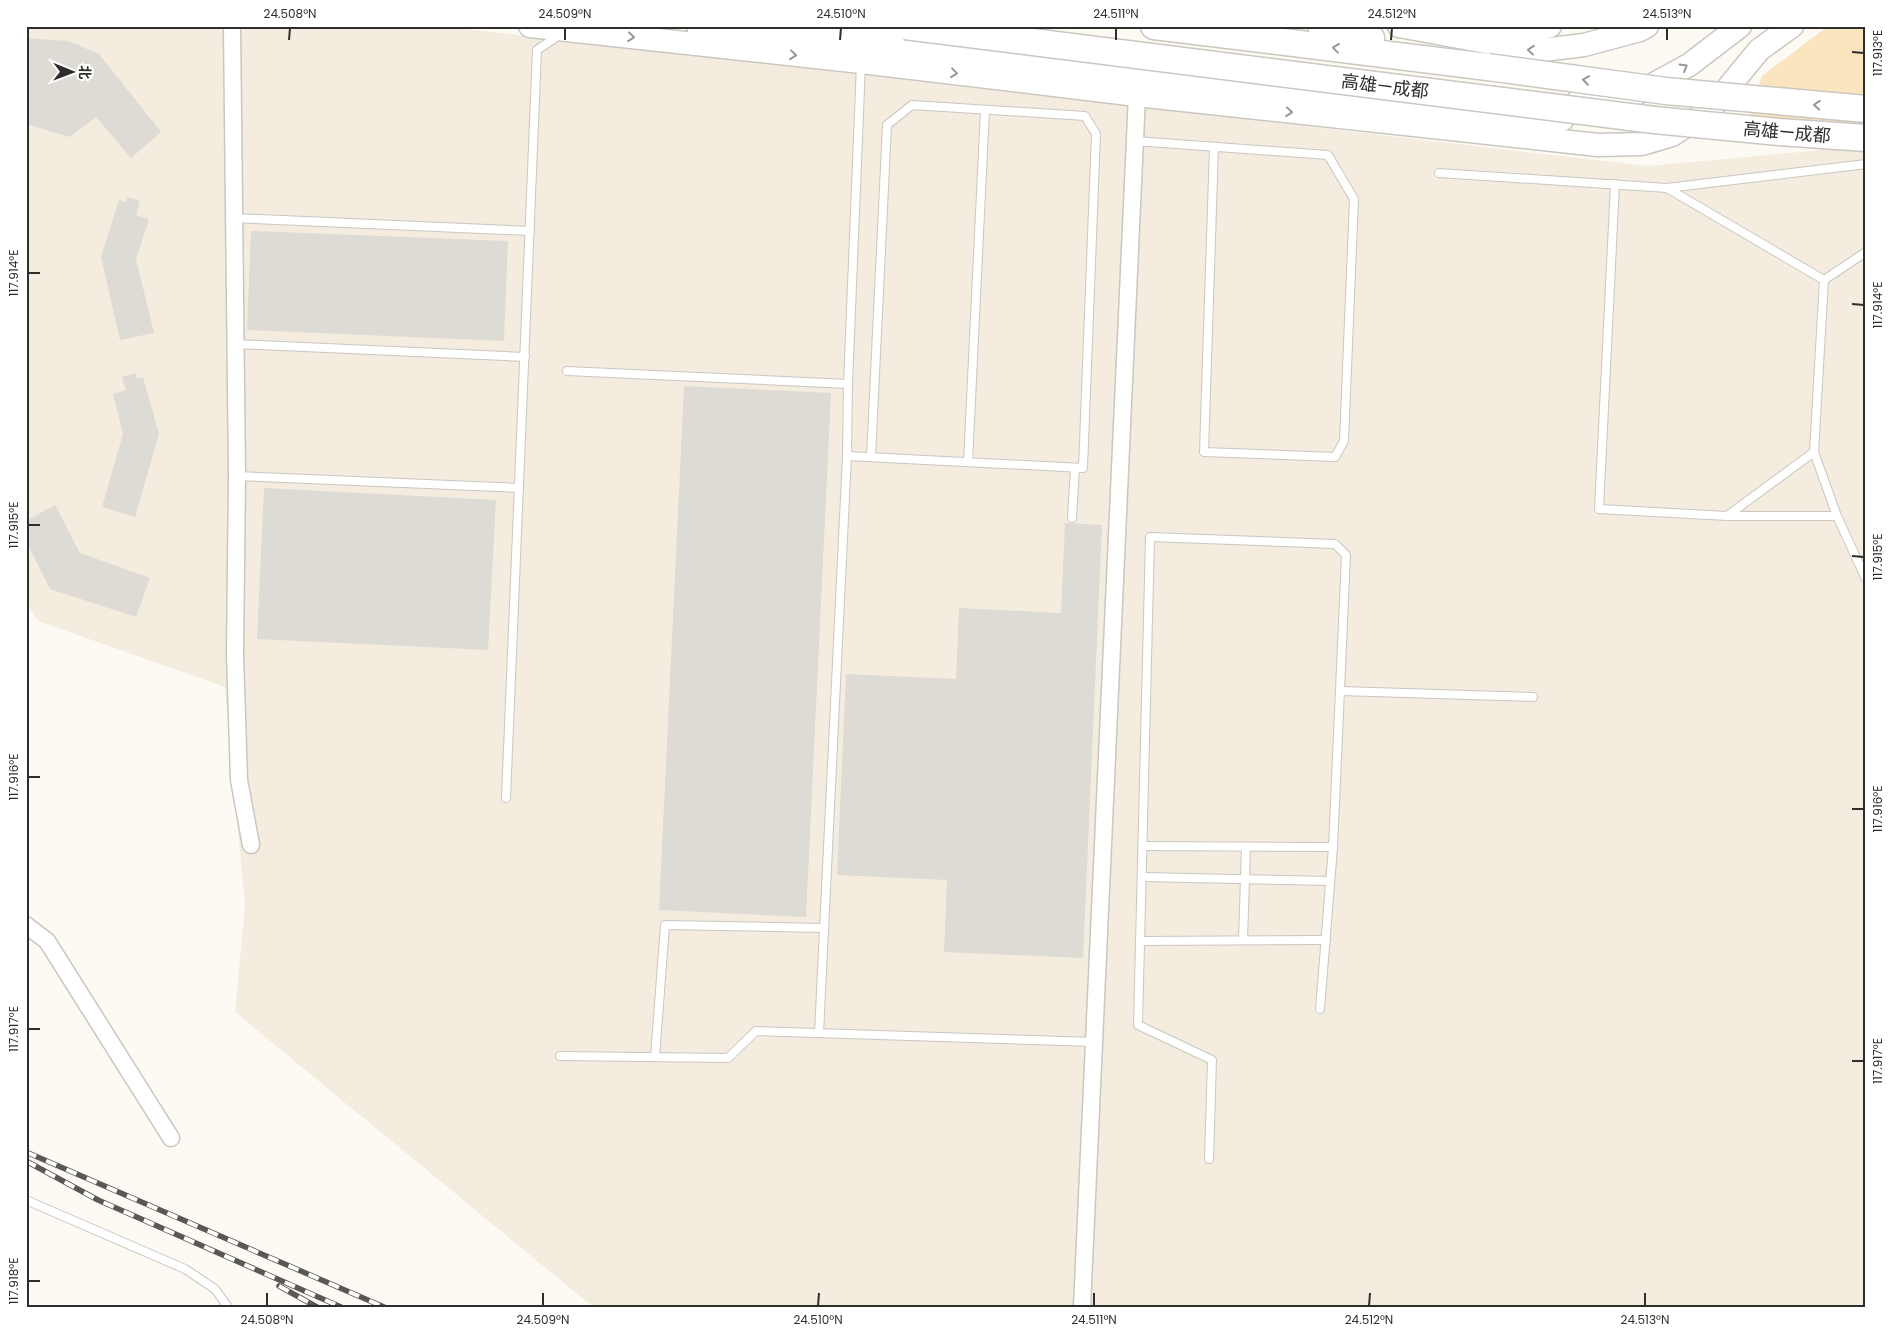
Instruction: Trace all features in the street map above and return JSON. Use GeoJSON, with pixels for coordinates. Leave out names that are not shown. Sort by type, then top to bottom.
{"type":"FeatureCollection","features":[{"type":"Feature","properties":{"kind":"highway"},"geometry":{"type":"LineString","coordinates":[[700,26],[816,38],[1140,82],[1479,115],[1654,120]]}},
{"type":"Feature","properties":{"kind":"highway","name":"高雄—成都"},"geometry":{"type":"LineString","coordinates":[[905,26],[1654,120],[1866,138]]}},
{"type":"Feature","properties":{"kind":"highway","name":"高雄—成都"},"geometry":{"type":"LineString","coordinates":[[1154,26],[1666,91],[1866,109]]}},
{"type":"Feature","properties":{"kind":"highway"},"geometry":{"type":"LineString","coordinates":[[1321,26],[1488,67]]}},
{"type":"Feature","properties":{"kind":"main road"},"geometry":{"type":"LineString","coordinates":[[530,26],[1598,145],[1642,144],[1672,135],[1709,111],[1759,50],[1792,26]]}},
{"type":"Feature","properties":{"kind":"main road"},"geometry":{"type":"LineString","coordinates":[[843,26],[1481,104],[1602,102],[1634,95],[1688,65],[1740,26]]}},
{"type":"Feature","properties":{"kind":"main road"},"geometry":{"type":"LineString","coordinates":[[1398,26],[1443,30],[1535,51],[1584,45],[1640,30],[1647,26]]}},
{"type":"Feature","properties":{"kind":"main road"},"geometry":{"type":"LineString","coordinates":[[1443,30],[1470,28],[1527,32],[1550,26]]}},
{"type":"Feature","properties":{"kind":"street"},"geometry":{"type":"LineString","coordinates":[[232,26],[236,476],[235,654],[240,780],[251,845]]}},
{"type":"Feature","properties":{"kind":"street"},"geometry":{"type":"LineString","coordinates":[[1082,1307],[1137,95]]}},
{"type":"Feature","properties":{"kind":"street"},"geometry":{"type":"LineString","coordinates":[[26,925],[47,941],[171,1138]]}},
{"type":"Feature","properties":{"kind":"lane"},"geometry":{"type":"LineString","coordinates":[[506,798],[537,50],[566,30]]}},
{"type":"Feature","properties":{"kind":"lane"},"geometry":{"type":"LineString","coordinates":[[819,1033],[847,456],[848,384],[861,62]]}},
{"type":"Feature","properties":{"kind":"lane"},"geometry":{"type":"LineString","coordinates":[[847,456],[1083,468],[1096,134],[1085,116],[912,105],[887,125],[871,457]]}},
{"type":"Feature","properties":{"kind":"lane"},"geometry":{"type":"LineString","coordinates":[[968,462],[986,110]]}},
{"type":"Feature","properties":{"kind":"lane"},"geometry":{"type":"LineString","coordinates":[[1135,141],[1328,155],[1354,199],[1344,441],[1335,458],[1204,452],[1214,147]]}},
{"type":"Feature","properties":{"kind":"lane"},"geometry":{"type":"LineString","coordinates":[[1439,173],[1667,188],[1866,164]]}},
{"type":"Feature","properties":{"kind":"lane"},"geometry":{"type":"LineString","coordinates":[[1615,184],[1599,510],[1727,516],[1837,516]]}},
{"type":"Feature","properties":{"kind":"lane"},"geometry":{"type":"LineString","coordinates":[[1667,188],[1824,280]]}},
{"type":"Feature","properties":{"kind":"lane"},"geometry":{"type":"LineString","coordinates":[[234,218],[530,231]]}},
{"type":"Feature","properties":{"kind":"lane"},"geometry":{"type":"LineString","coordinates":[[1824,280],[1866,252]]}},
{"type":"Feature","properties":{"kind":"lane"},"geometry":{"type":"LineString","coordinates":[[1824,280],[1814,452],[1837,516],[1866,578]]}},
{"type":"Feature","properties":{"kind":"lane"},"geometry":{"type":"LineString","coordinates":[[235,344],[525,357]]}},
{"type":"Feature","properties":{"kind":"lane"},"geometry":{"type":"LineString","coordinates":[[567,371],[848,384]]}},
{"type":"Feature","properties":{"kind":"lane"},"geometry":{"type":"LineString","coordinates":[[1727,516],[1814,452]]}},
{"type":"Feature","properties":{"kind":"lane"},"geometry":{"type":"LineString","coordinates":[[1072,518],[1074,468]]}},
{"type":"Feature","properties":{"kind":"lane"},"geometry":{"type":"LineString","coordinates":[[236,476],[519,488]]}},
{"type":"Feature","properties":{"kind":"lane"},"geometry":{"type":"LineString","coordinates":[[1209,1159],[1212,1060],[1138,1024],[1150,537],[1335,544],[1346,555],[1333,847],[1320,1008]]}},
{"type":"Feature","properties":{"kind":"lane"},"geometry":{"type":"LineString","coordinates":[[1340,691],[1533,697]]}},
{"type":"Feature","properties":{"kind":"lane"},"geometry":{"type":"LineString","coordinates":[[1143,846],[1333,847]]}},
{"type":"Feature","properties":{"kind":"lane"},"geometry":{"type":"LineString","coordinates":[[1243,940],[1246,847]]}},
{"type":"Feature","properties":{"kind":"lane"},"geometry":{"type":"LineString","coordinates":[[1142,877],[1330,881]]}},
{"type":"Feature","properties":{"kind":"lane"},"geometry":{"type":"LineString","coordinates":[[655,1057],[665,925],[824,928]]}},
{"type":"Feature","properties":{"kind":"lane"},"geometry":{"type":"LineString","coordinates":[[1140,941],[1326,940]]}},
{"type":"Feature","properties":{"kind":"lane"},"geometry":{"type":"LineString","coordinates":[[560,1056],[728,1058],[756,1031],[1094,1042]]}},
{"type":"Feature","properties":{"kind":"lane"},"geometry":{"type":"LineString","coordinates":[[26,1200],[186,1269],[215,1289],[228,1307]]}},
{"type":"Feature","properties":{"kind":"shaded area"},"geometry":{"type":"Polygon","coordinates":[[[26,26],[440,26],[1648,166],[1812,151],[1866,139],[1866,1307],[593,1307],[235,1012],[245,906],[225,687],[38,621],[26,602],[26,26]]]}},
{"type":"Feature","properties":{"kind":"shaded area"},"geometry":{"type":"Polygon","coordinates":[[[1828,26],[1866,26],[1866,129],[1768,139],[1749,112],[1762,76],[1828,26]]]}},
{"type":"Feature","properties":{"kind":"building"},"geometry":{"type":"Polygon","coordinates":[[[26,38],[68,41],[99,54],[161,132],[131,158],[96,117],[70,137],[26,124],[26,38]]]}},
{"type":"Feature","properties":{"kind":"building"},"geometry":{"type":"Polygon","coordinates":[[[127,197],[140,201],[136,215],[149,219],[136,259],[154,333],[120,340],[101,257],[119,200],[126,202],[127,197]]]}},
{"type":"Feature","properties":{"kind":"building"},"geometry":{"type":"Polygon","coordinates":[[[251,231],[508,241],[504,341],[247,330],[251,231]]]}},
{"type":"Feature","properties":{"kind":"building"},"geometry":{"type":"Polygon","coordinates":[[[135,373],[137,379],[143,377],[159,434],[135,517],[102,507],[123,434],[113,394],[126,390],[122,377],[135,373]]]}},
{"type":"Feature","properties":{"kind":"building"},"geometry":{"type":"Polygon","coordinates":[[[684,386],[831,393],[806,917],[659,910],[684,386]]]}},
{"type":"Feature","properties":{"kind":"building"},"geometry":{"type":"Polygon","coordinates":[[[264,488],[496,500],[488,650],[257,639],[264,488]]]}},
{"type":"Feature","properties":{"kind":"building"},"geometry":{"type":"Polygon","coordinates":[[[55,505],[80,553],[150,578],[136,617],[50,589],[26,541],[26,521],[55,505]]]}},
{"type":"Feature","properties":{"kind":"building"},"geometry":{"type":"Polygon","coordinates":[[[1065,523],[1102,525],[1083,958],[944,952],[947,880],[837,875],[846,674],[956,679],[959,608],[1061,613],[1065,523]]]}},
{"type":"Feature","properties":{"kind":"railway"},"geometry":{"type":"LineString","coordinates":[[26,1152],[384,1307]]}},
{"type":"Feature","properties":{"kind":"railway"},"geometry":{"type":"LineString","coordinates":[[26,1161],[98,1200],[341,1307]]}},
{"type":"Feature","properties":{"kind":"railway"},"geometry":{"type":"LineString","coordinates":[[279,1286],[317,1307]]}}]}
